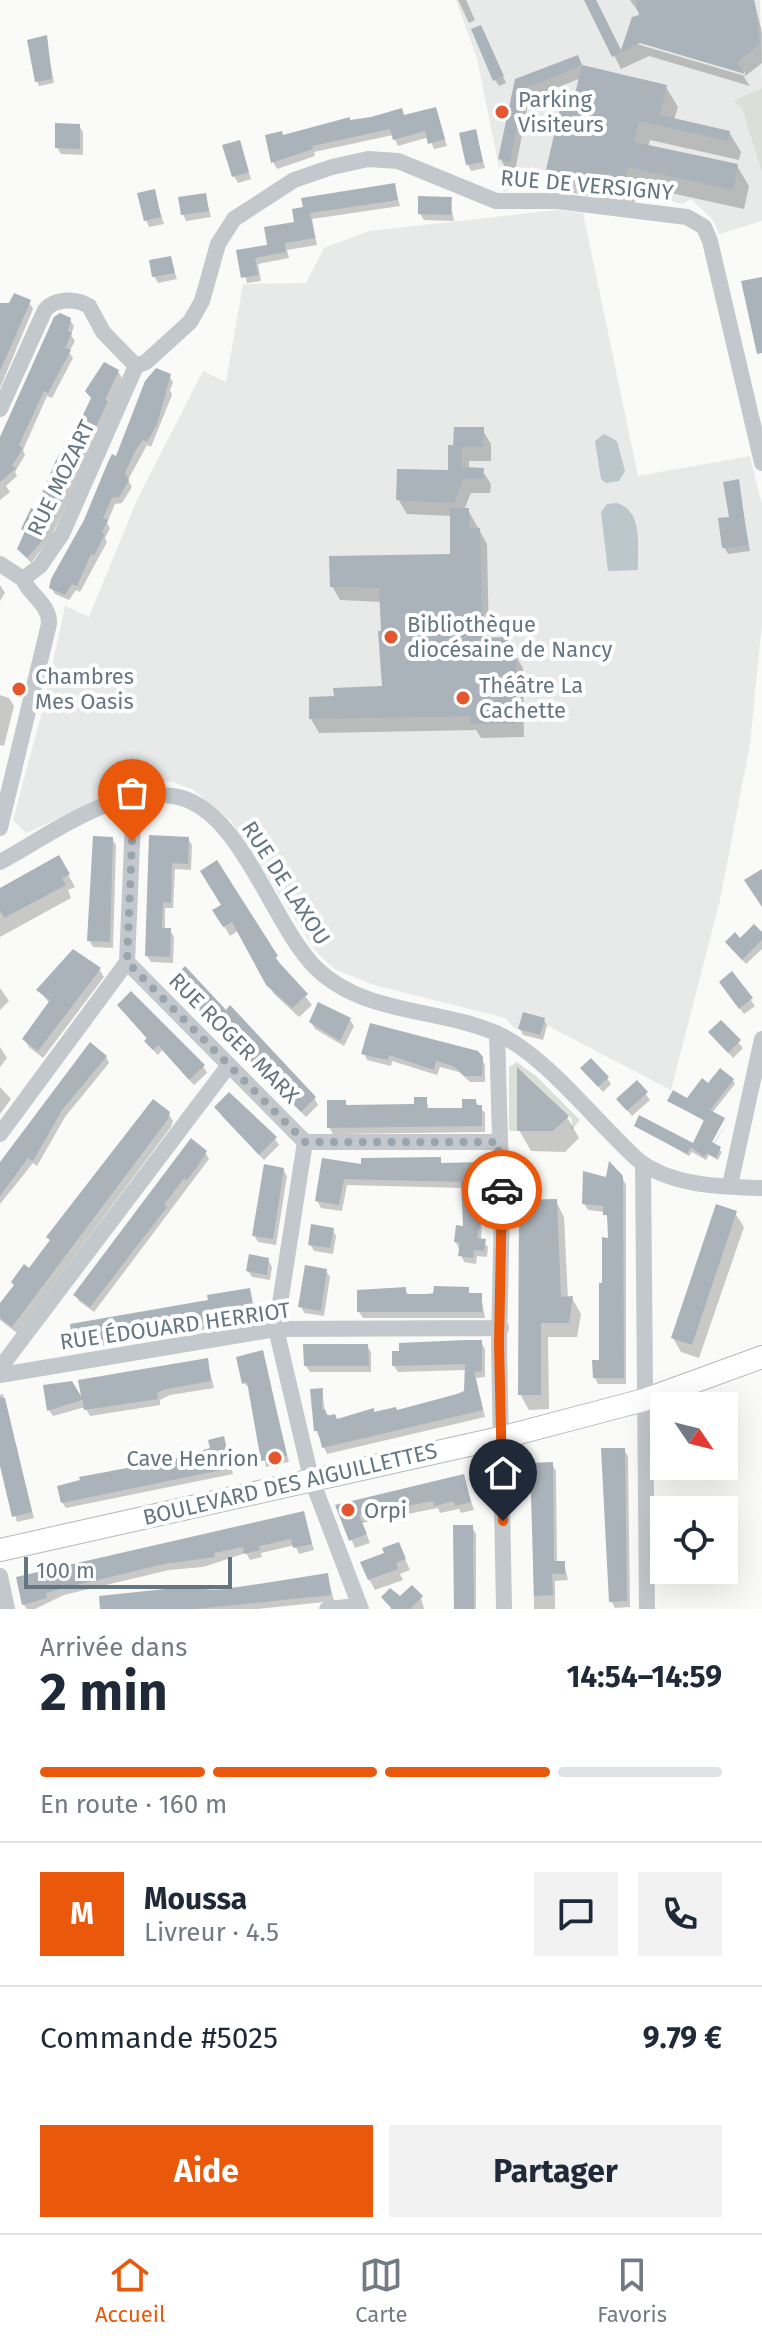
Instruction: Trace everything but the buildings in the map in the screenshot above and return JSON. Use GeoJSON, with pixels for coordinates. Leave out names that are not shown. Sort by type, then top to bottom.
{"type":"FeatureCollection","features":[{"type":"Feature","properties":{"kind":"main road","name":"BOULEVARD DES AIGUILLETTES"},"geometry":{"type":"LineString","coordinates":[[0,1548],[500,1438],[644,1400],[762,1357]]}},
{"type":"Feature","properties":{"kind":"street","name":"RUE DE VERSIGNY"},"geometry":{"type":"LineString","coordinates":[[136,366],[146,362],[190,322],[202,301],[220,239],[245,209],[312,172],[368,159],[398,161],[496,201],[557,201],[687,217],[698,222],[710,241],[762,463]]}},
{"type":"Feature","properties":{"kind":"street"},"geometry":{"type":"LineString","coordinates":[[0,409],[45,310],[54,302],[76,301],[89,306],[103,332],[136,366]]}},
{"type":"Feature","properties":{"kind":"street","name":"RUE MOZART"},"geometry":{"type":"LineString","coordinates":[[23,579],[40,566],[62,534],[136,366]]}},
{"type":"Feature","properties":{"kind":"street"},"geometry":{"type":"LineString","coordinates":[[0,564],[23,579],[49,616],[40,667],[0,828]]}},
{"type":"Feature","properties":{"kind":"street"},"geometry":{"type":"LineString","coordinates":[[0,1134],[127,962],[134,797]]}},
{"type":"Feature","properties":{"kind":"street","name":"RUE DE LAXOU"},"geometry":{"type":"LineString","coordinates":[[3,860],[99,808],[134,797],[185,799],[214,819],[231,837],[305,954],[329,979],[362,997],[497,1033],[532,1057],[643,1164]]}},
{"type":"Feature","properties":{"kind":"street"},"geometry":{"type":"LineString","coordinates":[[0,841],[3,860]]}},
{"type":"Feature","properties":{"kind":"street","name":"RUE ROGER MARX"},"geometry":{"type":"LineString","coordinates":[[127,962],[305,1142]]}},
{"type":"Feature","properties":{"kind":"street"},"geometry":{"type":"LineString","coordinates":[[497,1033],[502,1208],[500,1438],[504,1609]]}},
{"type":"Feature","properties":{"kind":"street"},"geometry":{"type":"LineString","coordinates":[[730,1185],[762,1039]]}},
{"type":"Feature","properties":{"kind":"street"},"geometry":{"type":"LineString","coordinates":[[0,1368],[229,1065]]}},
{"type":"Feature","properties":{"kind":"street"},"geometry":{"type":"LineString","coordinates":[[327,1609],[359,1607],[311,1478],[276,1329],[305,1142],[498,1142]]}},
{"type":"Feature","properties":{"kind":"street"},"geometry":{"type":"LineString","coordinates":[[647,1609],[643,1164],[675,1178],[762,1188]]}},
{"type":"Feature","properties":{"kind":"street","name":"RUE ÉDOUARD HERRIOT"},"geometry":{"type":"LineString","coordinates":[[0,1375],[276,1329],[501,1328]]}},
{"type":"Feature","properties":{"kind":"street"},"geometry":{"type":"LineString","coordinates":[[0,1576],[7,1609]]}},
{"type":"Feature","properties":{"kind":"shaded area"},"geometry":{"type":"Polygon","coordinates":[[[456,0],[760,0],[762,88],[734,101],[742,108],[762,173],[762,221],[719,234],[713,220],[691,199],[683,204],[531,167],[530,180],[504,192],[477,58],[456,0]]]}},
{"type":"Feature","properties":{"kind":"shaded area"},"geometry":{"type":"Polygon","coordinates":[[[762,88],[762,173],[742,108],[733,101],[762,88]]]}},
{"type":"Feature","properties":{"kind":"shaded area"},"geometry":{"type":"Polygon","coordinates":[[[556,210],[583,213],[638,476],[750,456],[762,505],[762,623],[750,744],[720,900],[671,1090],[544,1024],[540,1035],[514,1028],[505,1018],[374,985],[336,970],[317,953],[231,821],[192,789],[169,781],[137,784],[26,833],[13,820],[43,708],[65,606],[89,617],[137,500],[203,371],[226,382],[243,284],[306,283],[324,248],[369,231],[556,210]]]}},
{"type":"Feature","properties":{"kind":"shaded area"},"geometry":{"type":"Polygon","coordinates":[[[604,434],[617,441],[625,471],[619,481],[606,483],[601,479],[595,441],[604,434]]]}},
{"type":"Feature","properties":{"kind":"shaded area"},"geometry":{"type":"Polygon","coordinates":[[[617,503],[626,507],[635,522],[638,570],[608,571],[601,512],[607,504],[617,503]]]}},
{"type":"Feature","properties":{"kind":"shaded area"},"geometry":{"type":"Polygon","coordinates":[[[517,1062],[537,1077],[580,1120],[571,1131],[572,1119],[524,1073],[517,1074],[517,1131],[509,1131],[509,1067],[517,1062]]]}},
{"type":"Feature","properties":{"kind":"way so far"},"geometry":{"type":"LineString","coordinates":[[132,841],[127,962],[305,1142],[498,1142],[502,1190]]}},
{"type":"Feature","properties":{"kind":"place","name":"Parking Visiteurs"},"geometry":{"type":"Point","coordinates":[502,112]}},
{"type":"Feature","properties":{"kind":"place","name":"Bibliothèque diocésaine de Nancy"},"geometry":{"type":"Point","coordinates":[391,637]}},
{"type":"Feature","properties":{"kind":"place","name":"Chambres Mes Oasis"},"geometry":{"type":"Point","coordinates":[19,689]}},
{"type":"Feature","properties":{"kind":"place","name":"Théâtre La Cachette"},"geometry":{"type":"Point","coordinates":[463,698]}},
{"type":"Feature","properties":{"kind":"place","name":"Cave Henrion"},"geometry":{"type":"Point","coordinates":[275,1458]}},
{"type":"Feature","properties":{"kind":"place","name":"Orpi"},"geometry":{"type":"Point","coordinates":[348,1510]}},
{"type":"Feature","properties":{"kind":"route"},"geometry":{"type":"LineString","coordinates":[[502,1190],[499,1343],[503,1521]]}}]}
